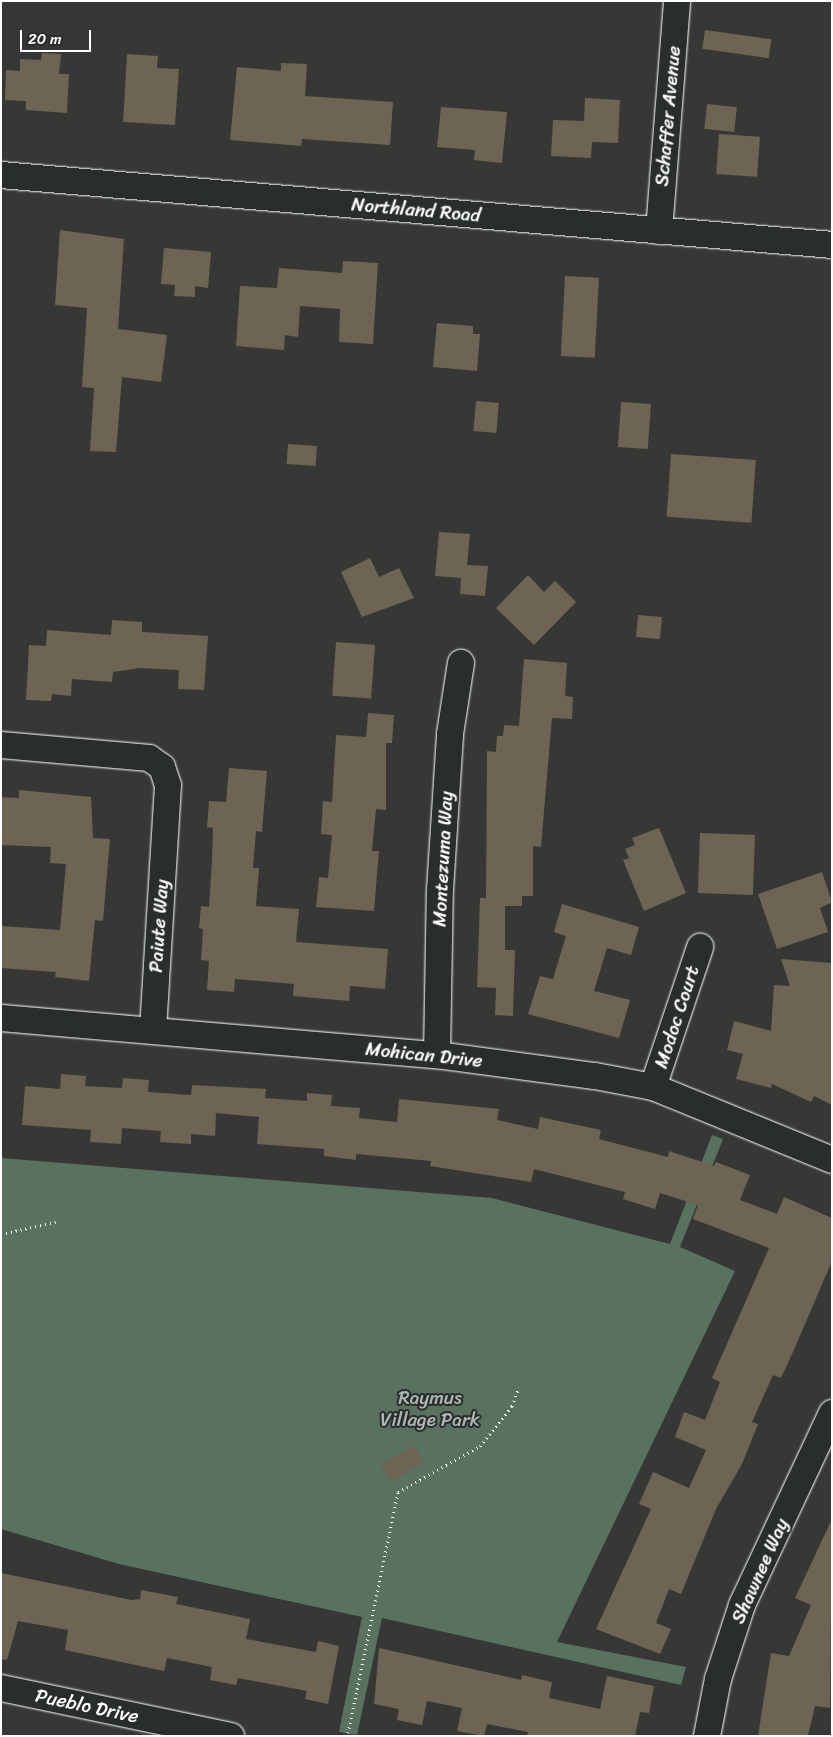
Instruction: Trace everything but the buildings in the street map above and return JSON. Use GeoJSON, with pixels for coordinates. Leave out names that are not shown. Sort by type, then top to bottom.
{"type":"FeatureCollection","features":[{"type":"Feature","properties":{"kind":"street","name":"Schaffer Avenue"},"geometry":{"type":"LineString","coordinates":[[659,231],[678,1]]}},
{"type":"Feature","properties":{"kind":"street","name":"Northland Road"},"geometry":{"type":"LineString","coordinates":[[1,175],[832,245]]}},
{"type":"Feature","properties":{"kind":"street","name":"Montezuma Way"},"geometry":{"type":"LineString","coordinates":[[437,1055],[440,890],[450,734],[461,663]]}},
{"type":"Feature","properties":{"kind":"street","name":"Paiute Way"},"geometry":{"type":"LineString","coordinates":[[1,745],[149,758],[162,767],[168,785],[153,1030]]}},
{"type":"Feature","properties":{"kind":"street","name":"Modoc Court"},"geometry":{"type":"LineString","coordinates":[[653,1087],[700,947]]}},
{"type":"Feature","properties":{"kind":"street","name":"Mohican Drive"},"geometry":{"type":"LineString","coordinates":[[1,1018],[437,1055],[653,1087],[832,1160]]}},
{"type":"Feature","properties":{"kind":"street","name":"Shawnee Way"},"geometry":{"type":"LineString","coordinates":[[707,1736],[718,1679],[742,1605],[832,1413]]}},
{"type":"Feature","properties":{"kind":"street","name":"Pueblo Drive"},"geometry":{"type":"LineString","coordinates":[[1,1688],[230,1736]]}},
{"type":"Feature","properties":{"kind":"path"},"geometry":{"type":"LineString","coordinates":[[1,1234],[59,1222]]}},
{"type":"Feature","properties":{"kind":"path"},"geometry":{"type":"LineString","coordinates":[[348,1733],[398,1492],[480,1446],[512,1406],[519,1387]]}},
{"type":"Feature","properties":{"kind":"green space","name":"Raymus Village Park"},"geometry":{"type":"Polygon","coordinates":[[[712,1135],[723,1139],[680,1247],[735,1271],[557,1642],[686,1667],[681,1685],[382,1618],[357,1735],[339,1732],[362,1617],[119,1564],[1,1529],[1,1158],[492,1198],[670,1244],[712,1135]]]}}]}
